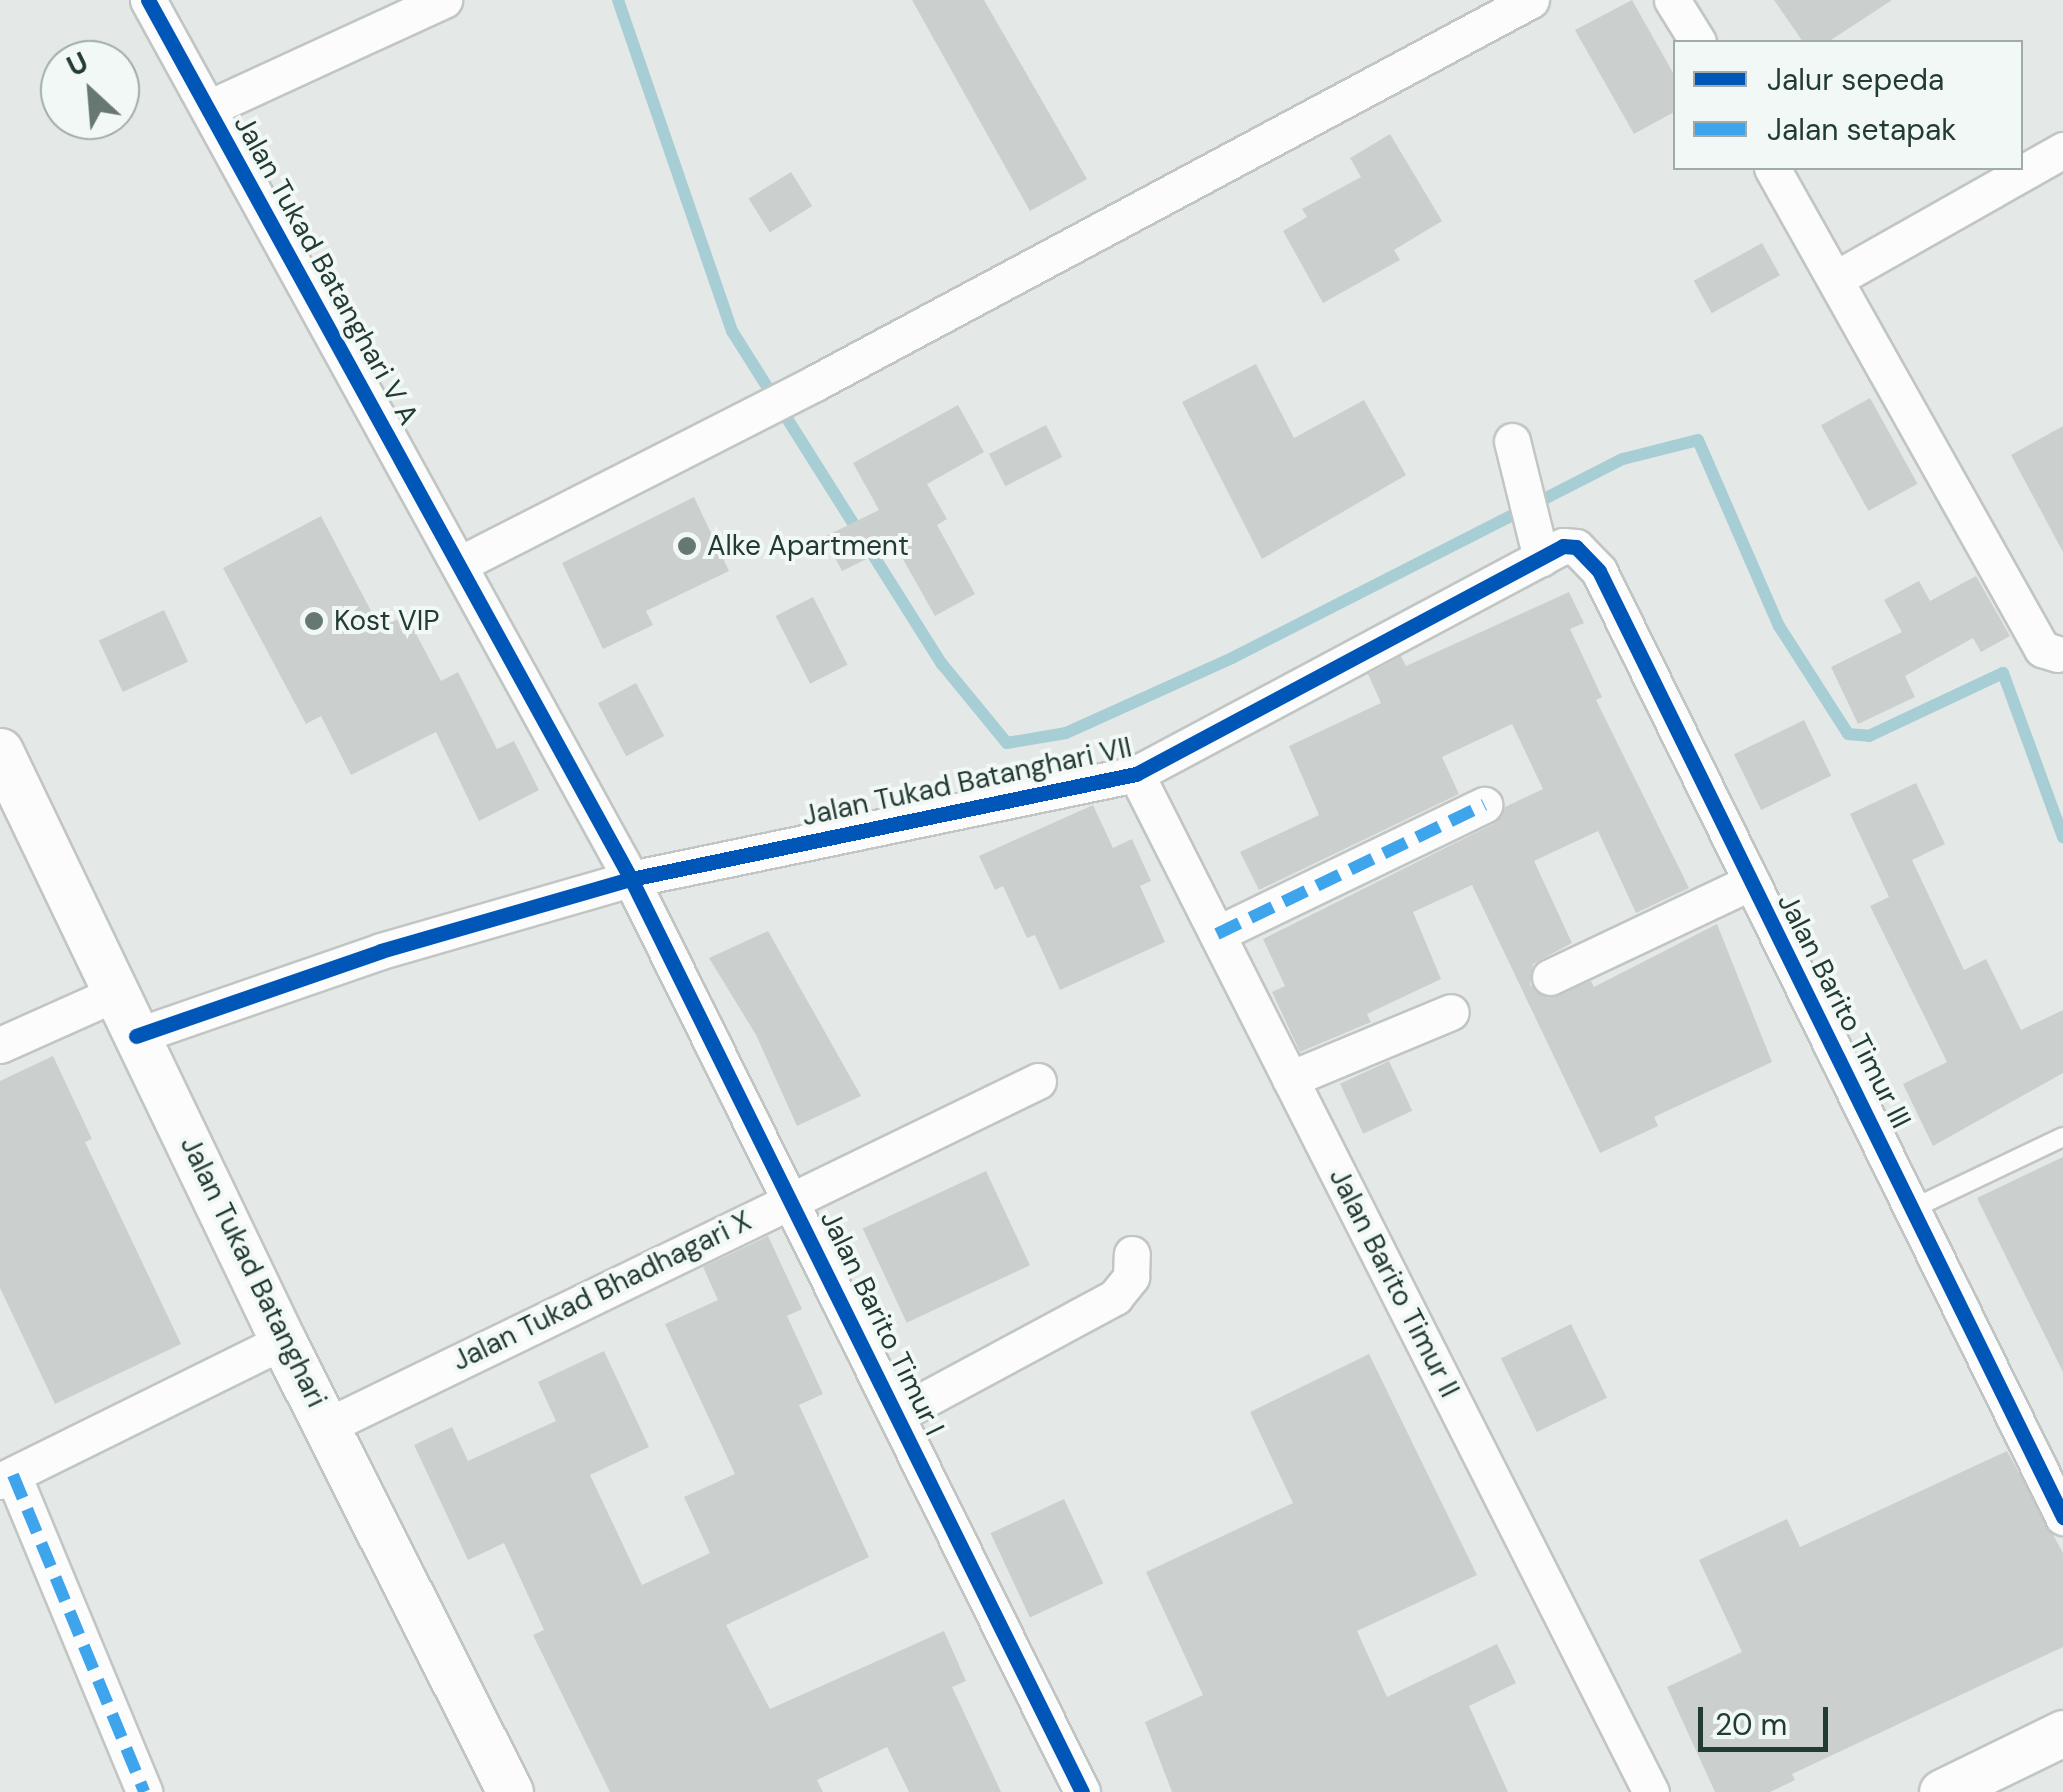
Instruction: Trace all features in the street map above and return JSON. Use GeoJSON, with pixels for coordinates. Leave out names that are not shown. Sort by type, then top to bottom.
{"type":"FeatureCollection","features":[{"type":"Feature","properties":{"kind":"street","name":"Jalan Tukad Batanghari V A"},"geometry":{"type":"LineString","coordinates":[[148,0],[462,563]]}},
{"type":"Feature","properties":{"kind":"street","name":"Jalan Tukad Batanghari V A"},"geometry":{"type":"LineString","coordinates":[[209,108],[444,0]]}},
{"type":"Feature","properties":{"kind":"street"},"geometry":{"type":"LineString","coordinates":[[631,879],[462,563],[816,383],[1530,0]]}},
{"type":"Feature","properties":{"kind":"street"},"geometry":{"type":"LineString","coordinates":[[1672,0],[1697,40]]}},
{"type":"Feature","properties":{"kind":"street"},"geometry":{"type":"LineString","coordinates":[[1837,278],[2063,150]]}},
{"type":"Feature","properties":{"kind":"street"},"geometry":{"type":"LineString","coordinates":[[1773,170],[2042,649],[2061,656]]}},
{"type":"Feature","properties":{"kind":"street"},"geometry":{"type":"LineString","coordinates":[[1512,441],[1546,543]]}},
{"type":"Feature","properties":{"kind":"street","name":"Jalan Tukad Batanghari VII"},"geometry":{"type":"LineString","coordinates":[[136,1036],[380,951],[631,879],[1136,774],[1546,543]]}},
{"type":"Feature","properties":{"kind":"street","name":"Jalan Barito Timur III"},"geometry":{"type":"LineString","coordinates":[[1546,543],[1576,547],[1599,571],[2063,1517]]}},
{"type":"Feature","properties":{"kind":"street","name":"Jalan Tukad Batanghari"},"geometry":{"type":"LineString","coordinates":[[0,751],[283,1341],[329,1425],[510,1792]]}},
{"type":"Feature","properties":{"kind":"street","name":"Jalan Barito Timur II"},"geometry":{"type":"LineString","coordinates":[[1136,774],[1651,1792]]}},
{"type":"Feature","properties":{"kind":"street"},"geometry":{"type":"LineString","coordinates":[[1216,934],[1484,805]]}},
{"type":"Feature","properties":{"kind":"street","name":"Jalan Barito Timur I"},"geometry":{"type":"LineString","coordinates":[[631,879],[793,1197],[1082,1792]]}},
{"type":"Feature","properties":{"kind":"street"},"geometry":{"type":"LineString","coordinates":[[1550,977],[1751,882]]}},
{"type":"Feature","properties":{"kind":"street"},"geometry":{"type":"LineString","coordinates":[[0,1045],[114,994]]}},
{"type":"Feature","properties":{"kind":"street"},"geometry":{"type":"LineString","coordinates":[[1290,1079],[1452,1012]]}},
{"type":"Feature","properties":{"kind":"street","name":"Jalan Tukad Bhadhagari X"},"geometry":{"type":"LineString","coordinates":[[329,1425],[1038,1080]]}},
{"type":"Feature","properties":{"kind":"street"},"geometry":{"type":"LineString","coordinates":[[898,1414],[1115,1297],[1131,1277],[1132,1254]]}},
{"type":"Feature","properties":{"kind":"street"},"geometry":{"type":"LineString","coordinates":[[144,1792],[6,1478],[283,1341]]}},
{"type":"Feature","properties":{"kind":"street"},"geometry":{"type":"LineString","coordinates":[[1942,1792],[2063,1734]]}},
{"type":"Feature","properties":{"kind":"lane"},"geometry":{"type":"LineString","coordinates":[[1914,1208],[2063,1136]]}},
{"type":"Feature","properties":{"kind":"building"},"geometry":{"type":"Polygon","coordinates":[[[912,0],[984,0],[1087,179],[1030,211],[912,0]]]}},
{"type":"Feature","properties":{"kind":"building"},"geometry":{"type":"Polygon","coordinates":[[[1632,0],[1673,73],[1673,113],[1634,134],[1575,30],[1632,0]]]}},
{"type":"Feature","properties":{"kind":"building"},"geometry":{"type":"Polygon","coordinates":[[[1774,0],[1892,0],[1831,40],[1802,40],[1774,0]]]}},
{"type":"Feature","properties":{"kind":"building"},"geometry":{"type":"Polygon","coordinates":[[[1390,134],[1442,221],[1394,250],[1400,260],[1323,303],[1283,231],[1307,217],[1302,209],[1361,177],[1350,158],[1390,134]]]}},
{"type":"Feature","properties":{"kind":"building"},"geometry":{"type":"Polygon","coordinates":[[[791,172],[812,206],[770,232],[749,198],[791,172]]]}},
{"type":"Feature","properties":{"kind":"building"},"geometry":{"type":"Polygon","coordinates":[[[1762,243],[1780,275],[1712,313],[1694,281],[1762,243]]]}},
{"type":"Feature","properties":{"kind":"building"},"geometry":{"type":"Polygon","coordinates":[[[1256,364],[1294,438],[1364,400],[1406,475],[1262,559],[1182,402],[1256,364]]]}},
{"type":"Feature","properties":{"kind":"building"},"geometry":{"type":"Polygon","coordinates":[[[1870,398],[1918,484],[1869,511],[1821,425],[1870,398]]]}},
{"type":"Feature","properties":{"kind":"building"},"geometry":{"type":"Polygon","coordinates":[[[958,405],[984,452],[927,484],[947,519],[937,525],[975,594],[935,616],[895,545],[842,571],[824,537],[879,510],[853,463],[958,405]]]}},
{"type":"Feature","properties":{"kind":"building"},"geometry":{"type":"Polygon","coordinates":[[[1046,425],[1062,457],[1005,486],[989,454],[1046,425]]]}},
{"type":"Feature","properties":{"kind":"building"},"geometry":{"type":"Polygon","coordinates":[[[2063,426],[2063,552],[2011,455],[2063,426]]]}},
{"type":"Feature","properties":{"kind":"building"},"geometry":{"type":"Polygon","coordinates":[[[694,497],[729,571],[646,611],[653,625],[603,649],[562,563],[694,497]]]}},
{"type":"Feature","properties":{"kind":"building"},"geometry":{"type":"Polygon","coordinates":[[[321,516],[380,628],[406,615],[441,681],[458,672],[497,749],[514,741],[539,790],[479,821],[436,732],[351,775],[321,716],[306,724],[223,568],[321,516]]]}},
{"type":"Feature","properties":{"kind":"building"},"geometry":{"type":"Polygon","coordinates":[[[1976,576],[2010,636],[1981,652],[1973,638],[1905,676],[1915,697],[1858,724],[1831,667],[1902,632],[1884,600],[1919,581],[1930,601],[1976,576]]]}},
{"type":"Feature","properties":{"kind":"building"},"geometry":{"type":"Polygon","coordinates":[[[1569,592],[1584,623],[1570,629],[1602,697],[1596,700],[1689,888],[1636,913],[1598,831],[1534,861],[1572,943],[1533,964],[1530,985],[1549,998],[1591,981],[1594,987],[1717,924],[1772,1062],[1654,1117],[1658,1126],[1600,1153],[1472,885],[1413,912],[1441,979],[1367,1014],[1371,1022],[1300,1052],[1272,992],[1285,986],[1263,939],[1493,824],[1505,807],[1543,789],[1512,724],[1442,757],[1459,794],[1259,890],[1240,852],[1319,815],[1289,746],[1381,703],[1368,674],[1401,656],[1406,666],[1569,592]]]}},
{"type":"Feature","properties":{"kind":"building"},"geometry":{"type":"Polygon","coordinates":[[[813,597],[848,665],[810,684],[776,616],[813,597]]]}},
{"type":"Feature","properties":{"kind":"building"},"geometry":{"type":"Polygon","coordinates":[[[164,610],[188,662],[123,692],[99,640],[164,610]]]}},
{"type":"Feature","properties":{"kind":"building"},"geometry":{"type":"Polygon","coordinates":[[[636,683],[664,736],[626,756],[598,703],[636,683]]]}},
{"type":"Feature","properties":{"kind":"building"},"geometry":{"type":"Polygon","coordinates":[[[1804,720],[1831,776],[1761,810],[1734,754],[1804,720]]]}},
{"type":"Feature","properties":{"kind":"building"},"geometry":{"type":"Polygon","coordinates":[[[1916,783],[1945,844],[1912,860],[1964,970],[1986,959],[2021,1030],[2063,1010],[2063,1073],[1933,1146],[1903,1084],[1947,1062],[1870,906],[1889,897],[1850,814],[1916,783]]]}},
{"type":"Feature","properties":{"kind":"building"},"geometry":{"type":"Polygon","coordinates":[[[1093,805],[1113,848],[1132,839],[1151,881],[1140,886],[1165,942],[1060,990],[1035,935],[1027,938],[1003,886],[995,890],[979,856],[1093,805]]]}},
{"type":"Feature","properties":{"kind":"building"},"geometry":{"type":"Polygon","coordinates":[[[768,931],[861,1096],[797,1126],[756,1035],[709,958],[768,931]]]}},
{"type":"Feature","properties":{"kind":"building"},"geometry":{"type":"Polygon","coordinates":[[[53,1056],[92,1139],[85,1142],[181,1344],[55,1404],[0,1288],[0,1081],[53,1056]]]}},
{"type":"Feature","properties":{"kind":"building"},"geometry":{"type":"Polygon","coordinates":[[[1389,1061],[1412,1111],[1363,1134],[1340,1084],[1389,1061]]]}},
{"type":"Feature","properties":{"kind":"building"},"geometry":{"type":"Polygon","coordinates":[[[2063,1157],[2063,1372],[1977,1198],[2063,1157]]]}},
{"type":"Feature","properties":{"kind":"building"},"geometry":{"type":"Polygon","coordinates":[[[986,1171],[1030,1265],[907,1323],[863,1228],[986,1171]]]}},
{"type":"Feature","properties":{"kind":"building"},"geometry":{"type":"Polygon","coordinates":[[[768,1236],[802,1309],[787,1316],[823,1394],[799,1405],[869,1557],[726,1625],[770,1709],[944,1631],[966,1681],[952,1687],[1001,1792],[909,1792],[887,1747],[817,1780],[823,1792],[610,1792],[533,1635],[544,1630],[504,1543],[468,1560],[414,1445],[452,1427],[468,1461],[556,1421],[538,1382],[604,1351],[649,1447],[590,1475],[642,1585],[710,1553],[684,1497],[735,1474],[665,1324],[718,1300],[703,1267],[768,1236]]]}},
{"type":"Feature","properties":{"kind":"building"},"geometry":{"type":"Polygon","coordinates":[[[1571,1324],[1607,1398],[1537,1432],[1501,1358],[1571,1324]]]}},
{"type":"Feature","properties":{"kind":"building"},"geometry":{"type":"Polygon","coordinates":[[[1369,1354],[1477,1575],[1357,1631],[1387,1697],[1497,1644],[1516,1683],[1469,1706],[1508,1792],[1172,1792],[1145,1722],[1203,1695],[1146,1572],[1293,1503],[1250,1412],[1369,1354]]]}},
{"type":"Feature","properties":{"kind":"building"},"geometry":{"type":"Polygon","coordinates":[[[2007,1451],[2063,1553],[2063,1647],[1792,1774],[1795,1780],[1770,1792],[1715,1792],[1667,1687],[1742,1652],[1699,1560],[1787,1519],[1800,1547],[2007,1451]]]}},
{"type":"Feature","properties":{"kind":"building"},"geometry":{"type":"Polygon","coordinates":[[[1064,1499],[1103,1583],[1030,1618],[991,1533],[1064,1499]]]}},
{"type":"Feature","properties":{"kind":"waterway"},"geometry":{"type":"LineString","coordinates":[[618,0],[732,331],[942,664],[1007,743],[1066,733],[1232,658],[1623,459],[1698,440],[1779,626],[1848,734],[1869,736],[2003,673],[2063,837]]}},
{"type":"Feature","properties":{"kind":"marked path"},"geometry":{"type":"LineString","coordinates":[[1217,934],[1484,805]]}},
{"type":"Feature","properties":{"kind":"marked path"},"geometry":{"type":"LineString","coordinates":[[13,1475],[144,1792]]}},
{"type":"Feature","properties":{"kind":"cycle path"},"geometry":{"type":"LineString","coordinates":[[148,0],[631,879],[1082,1792]]}},
{"type":"Feature","properties":{"kind":"cycle path"},"geometry":{"type":"LineString","coordinates":[[136,1036],[381,951],[631,879],[1136,774],[1563,546],[1576,547],[1599,571],[2063,1517]]}},
{"type":"Feature","properties":{"kind":"place","name":"Alke Apartment"},"geometry":{"type":"Point","coordinates":[687,546]}},
{"type":"Feature","properties":{"kind":"place","name":"Kost VIP"},"geometry":{"type":"Point","coordinates":[314,621]}}]}
